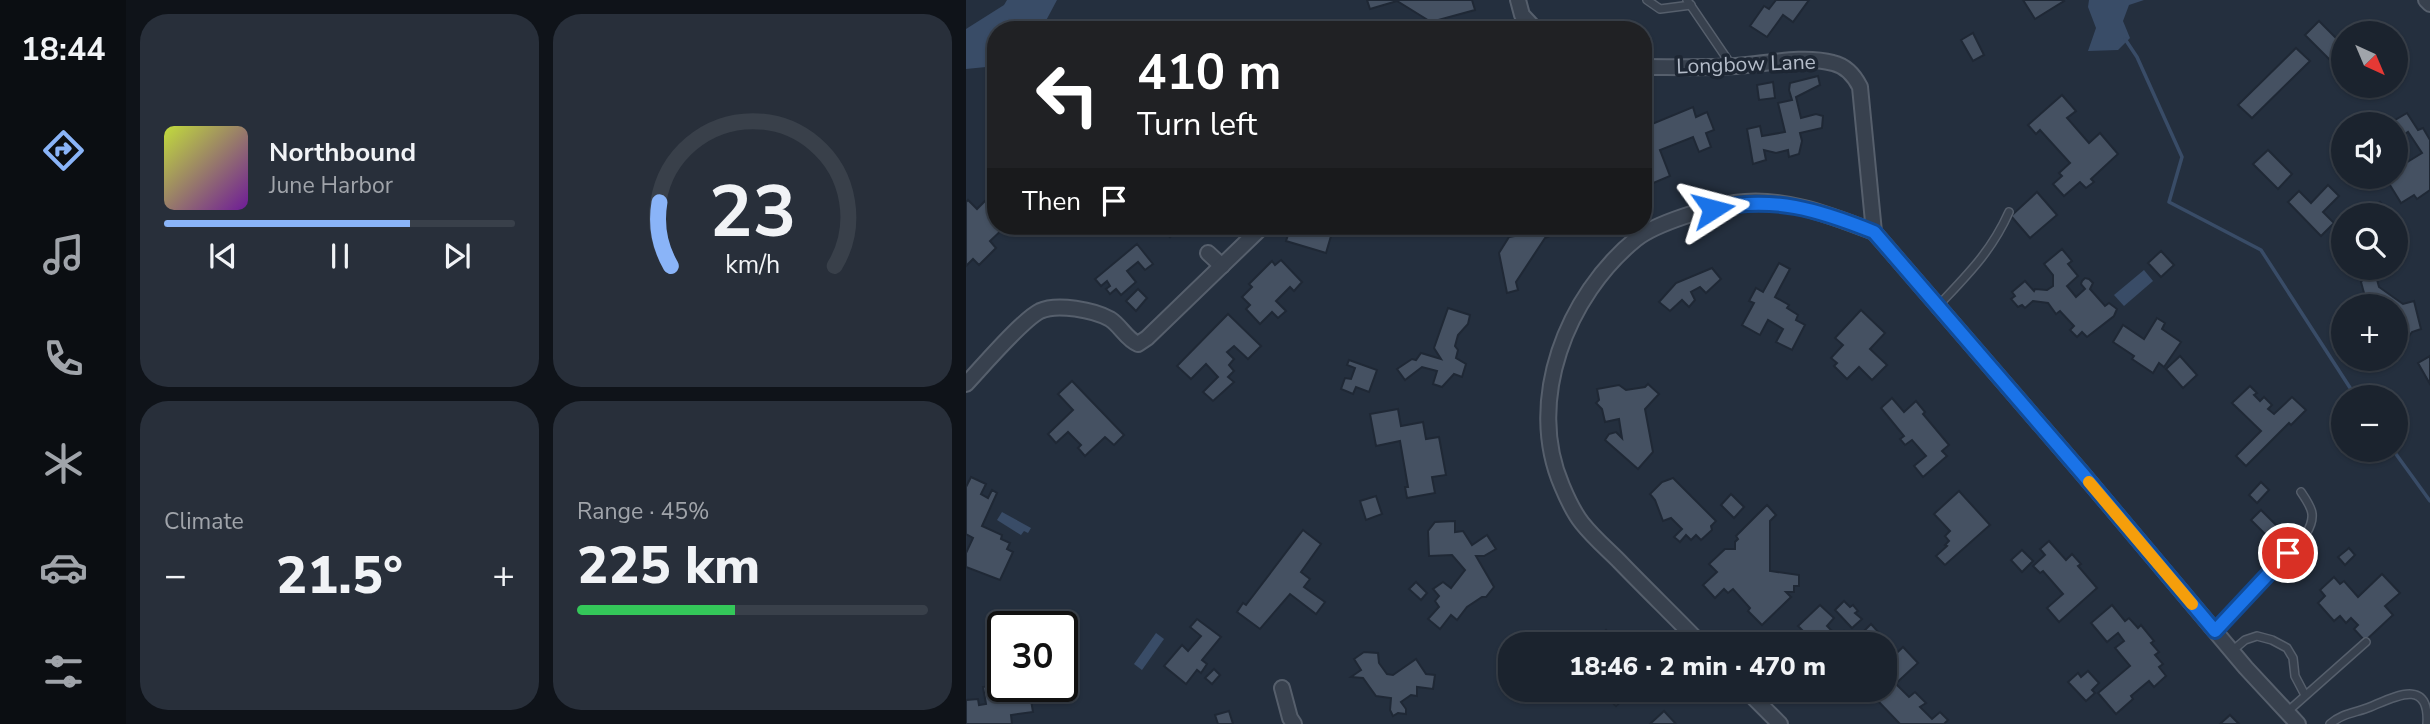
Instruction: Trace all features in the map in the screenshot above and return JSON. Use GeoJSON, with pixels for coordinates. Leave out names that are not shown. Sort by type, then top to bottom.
{"type":"FeatureCollection","features":[{"type":"Feature","properties":{"kind":"street"},"geometry":{"type":"LineString","coordinates":[[1518,0],[1522,15],[1528,21]]}},
{"type":"Feature","properties":{"kind":"street"},"geometry":{"type":"LineString","coordinates":[[2426,0],[2430,4]]}},
{"type":"Feature","properties":{"kind":"street","name":"Longbow Lane"},"geometry":{"type":"LineString","coordinates":[[1652,67],[1733,66],[1804,61],[1832,62],[1845,68],[1855,76],[1860,87],[1874,232]]}},
{"type":"Feature","properties":{"kind":"street"},"geometry":{"type":"LineString","coordinates":[[1652,231],[1689,214],[1737,203],[1782,204],[1826,213],[1874,232],[2232,651],[2298,724]]}},
{"type":"Feature","properties":{"kind":"street"},"geometry":{"type":"LineString","coordinates":[[966,384],[1041,310],[1057,307],[1077,308],[1110,319],[1131,341],[1138,344],[1254,235]]}},
{"type":"Feature","properties":{"kind":"street"},"geometry":{"type":"LineString","coordinates":[[1644,235],[1629,246],[1587,291],[1560,343],[1549,397],[1551,453],[1561,485],[1580,522],[1689,632]]}},
{"type":"Feature","properties":{"kind":"street"},"geometry":{"type":"LineString","coordinates":[[1208,253],[1222,266]]}},
{"type":"Feature","properties":{"kind":"street"},"geometry":{"type":"LineString","coordinates":[[1282,688],[1294,724]]}},
{"type":"Feature","properties":{"kind":"street"},"geometry":{"type":"LineString","coordinates":[[1758,702],[1780,724]]}},
{"type":"Feature","properties":{"kind":"lane"},"geometry":{"type":"LineString","coordinates":[[1647,0],[1660,9],[1689,3],[1733,66]]}},
{"type":"Feature","properties":{"kind":"lane"},"geometry":{"type":"LineString","coordinates":[[1937,306],[1997,238],[2009,212]]}},
{"type":"Feature","properties":{"kind":"lane"},"geometry":{"type":"LineString","coordinates":[[2215,631],[2306,534],[2314,521],[2313,509],[2301,492]]}},
{"type":"Feature","properties":{"kind":"lane"},"geometry":{"type":"LineString","coordinates":[[2232,651],[2245,640],[2257,636],[2287,648],[2293,658],[2295,676],[2305,695]]}},
{"type":"Feature","properties":{"kind":"lane"},"geometry":{"type":"LineString","coordinates":[[2287,712],[2366,642]]}},
{"type":"Feature","properties":{"kind":"lane"},"geometry":{"type":"LineString","coordinates":[[2330,724],[2343,715],[2412,692],[2426,705],[2427,724]]}},
{"type":"Feature","properties":{"kind":"water"},"geometry":{"type":"Polygon","coordinates":[[[1007,0],[1057,0],[1046,21],[987,21],[987,67],[966,69],[966,29],[1004,5],[1007,0]]]}},
{"type":"Feature","properties":{"kind":"water"},"geometry":{"type":"Polygon","coordinates":[[[2089,0],[2144,0],[2129,5],[2123,21],[2130,38],[2118,50],[2088,51],[2096,28],[2088,7],[2089,0]]]}},
{"type":"Feature","properties":{"kind":"water"},"geometry":{"type":"Polygon","coordinates":[[[2144,270],[2153,281],[2124,306],[2114,295],[2144,270]]]}},
{"type":"Feature","properties":{"kind":"water"},"geometry":{"type":"Polygon","coordinates":[[[1002,512],[1031,528],[1028,533],[1024,531],[1021,535],[997,520],[1002,512]]]}},
{"type":"Feature","properties":{"kind":"water"},"geometry":{"type":"Polygon","coordinates":[[[1156,633],[1164,639],[1142,670],[1134,664],[1156,633]]]}},
{"type":"Feature","properties":{"kind":"building"},"geometry":{"type":"Polygon","coordinates":[[[1367,0],[1472,0],[1475,10],[1429,21],[1397,1],[1370,9],[1367,0]]]}},
{"type":"Feature","properties":{"kind":"building"},"geometry":{"type":"Polygon","coordinates":[[[1776,0],[1809,0],[1793,22],[1783,15],[1767,37],[1750,26],[1764,6],[1769,9],[1776,0]]]}},
{"type":"Feature","properties":{"kind":"building"},"geometry":{"type":"Polygon","coordinates":[[[2023,0],[2063,0],[2064,1],[2035,19],[2023,0]]]}},
{"type":"Feature","properties":{"kind":"building"},"geometry":{"type":"Polygon","coordinates":[[[2319,21],[2331,33],[2331,61],[2305,35],[2319,21]]]}},
{"type":"Feature","properties":{"kind":"building"},"geometry":{"type":"Polygon","coordinates":[[[1973,33],[1984,55],[1973,61],[1961,40],[1973,33]]]}},
{"type":"Feature","properties":{"kind":"building"},"geometry":{"type":"Polygon","coordinates":[[[2296,48],[2310,61],[2252,118],[2238,105],[2296,48]]]}},
{"type":"Feature","properties":{"kind":"building"},"geometry":{"type":"Polygon","coordinates":[[[1818,76],[1820,85],[1796,97],[1801,118],[1816,114],[1823,116],[1822,128],[1800,133],[1802,141],[1799,154],[1789,157],[1788,150],[1776,153],[1764,150],[1766,160],[1753,164],[1747,129],[1760,126],[1762,136],[1785,132],[1778,103],[1792,100],[1790,83],[1818,76]]]}},
{"type":"Feature","properties":{"kind":"building"},"geometry":{"type":"Polygon","coordinates":[[[1773,82],[1775,98],[1759,100],[1757,85],[1773,82]]]}},
{"type":"Feature","properties":{"kind":"building"},"geometry":{"type":"Polygon","coordinates":[[[2062,95],[2076,111],[2067,118],[2089,143],[2100,133],[2118,154],[2091,179],[2094,182],[2086,188],[2080,182],[2064,196],[2053,184],[2062,176],[2059,173],[2070,163],[2040,130],[2036,134],[2028,125],[2062,95]]]}},
{"type":"Feature","properties":{"kind":"building"},"geometry":{"type":"Polygon","coordinates":[[[1693,107],[1696,117],[1707,112],[1714,130],[1706,133],[1711,147],[1699,152],[1693,137],[1660,150],[1670,176],[1652,184],[1652,124],[1693,107]]]}},
{"type":"Feature","properties":{"kind":"building"},"geometry":{"type":"Polygon","coordinates":[[[2408,115],[2418,130],[2423,128],[2430,140],[2430,190],[2417,199],[2414,195],[2401,203],[2392,189],[2408,189],[2408,162],[2422,153],[2408,132],[2408,115]]]}},
{"type":"Feature","properties":{"kind":"building"},"geometry":{"type":"Polygon","coordinates":[[[2268,150],[2292,174],[2278,189],[2253,164],[2268,150]]]}},
{"type":"Feature","properties":{"kind":"building"},"geometry":{"type":"Polygon","coordinates":[[[2328,185],[2339,196],[2323,212],[2331,220],[2331,226],[2321,236],[2288,202],[2299,191],[2311,203],[2328,185]]]}},
{"type":"Feature","properties":{"kind":"building"},"geometry":{"type":"Polygon","coordinates":[[[2037,192],[2057,215],[2030,238],[2011,216],[2037,192]]]}},
{"type":"Feature","properties":{"kind":"building"},"geometry":{"type":"Polygon","coordinates":[[[987,199],[987,235],[996,235],[990,241],[996,248],[979,265],[973,259],[966,266],[966,202],[968,200],[977,209],[987,199]]]}},
{"type":"Feature","properties":{"kind":"building"},"geometry":{"type":"Polygon","coordinates":[[[1288,235],[1331,236],[1326,253],[1286,241],[1288,235]]]}},
{"type":"Feature","properties":{"kind":"building"},"geometry":{"type":"Polygon","coordinates":[[[1550,236],[1545,238],[1516,282],[1518,290],[1507,293],[1499,253],[1509,237],[1550,236]]]}},
{"type":"Feature","properties":{"kind":"building"},"geometry":{"type":"Polygon","coordinates":[[[1137,244],[1153,264],[1145,270],[1138,262],[1127,271],[1136,282],[1121,295],[1116,289],[1110,294],[1106,289],[1110,286],[1107,281],[1101,286],[1095,279],[1137,244]]]}},
{"type":"Feature","properties":{"kind":"building"},"geometry":{"type":"Polygon","coordinates":[[[2062,249],[2072,261],[2068,264],[2078,276],[2067,286],[2076,297],[2085,289],[2082,281],[2089,279],[2093,283],[2090,289],[2105,306],[2109,303],[2117,309],[2114,316],[2087,337],[2082,332],[2077,337],[2070,330],[2074,326],[2060,311],[2056,314],[2048,303],[2033,301],[2025,308],[2022,305],[2018,307],[2011,299],[2015,296],[2012,292],[2025,281],[2034,291],[2047,290],[2053,286],[2053,275],[2044,264],[2062,249]]]}},
{"type":"Feature","properties":{"kind":"building"},"geometry":{"type":"Polygon","coordinates":[[[2161,251],[2174,265],[2161,277],[2148,263],[2161,251]]]}},
{"type":"Feature","properties":{"kind":"building"},"geometry":{"type":"Polygon","coordinates":[[[1281,260],[1302,282],[1294,291],[1290,287],[1276,301],[1286,311],[1278,318],[1272,312],[1260,324],[1246,309],[1250,305],[1242,297],[1252,287],[1249,284],[1272,261],[1275,265],[1281,260]]]}},
{"type":"Feature","properties":{"kind":"building"},"geometry":{"type":"Polygon","coordinates":[[[1779,263],[1790,269],[1775,297],[1789,305],[1787,308],[1798,315],[1796,320],[1805,325],[1792,350],[1776,342],[1783,329],[1768,320],[1760,335],[1742,325],[1754,303],[1749,301],[1756,288],[1763,292],[1779,263]]]}},
{"type":"Feature","properties":{"kind":"building"},"geometry":{"type":"Polygon","coordinates":[[[1712,268],[1721,279],[1706,293],[1700,287],[1691,292],[1695,300],[1689,307],[1682,300],[1670,311],[1659,302],[1676,283],[1712,268]]]}},
{"type":"Feature","properties":{"kind":"building"},"geometry":{"type":"Polygon","coordinates":[[[2377,280],[2379,287],[2389,294],[2364,294],[2361,282],[2377,280]]]}},
{"type":"Feature","properties":{"kind":"building"},"geometry":{"type":"Polygon","coordinates":[[[1138,289],[1147,298],[1136,311],[1126,301],[1138,289]]]}},
{"type":"Feature","properties":{"kind":"building"},"geometry":{"type":"Polygon","coordinates":[[[2414,301],[2421,329],[2412,332],[2408,338],[2408,303],[2414,301]]]}},
{"type":"Feature","properties":{"kind":"building"},"geometry":{"type":"Polygon","coordinates":[[[1448,308],[1470,315],[1468,324],[1458,335],[1455,346],[1458,350],[1456,358],[1466,364],[1462,377],[1454,374],[1442,387],[1433,384],[1437,371],[1422,367],[1405,380],[1397,369],[1412,359],[1416,360],[1421,353],[1441,359],[1434,348],[1448,308]]]}},
{"type":"Feature","properties":{"kind":"building"},"geometry":{"type":"Polygon","coordinates":[[[1861,310],[1885,333],[1870,349],[1887,365],[1872,380],[1859,367],[1847,379],[1834,366],[1837,363],[1831,358],[1843,345],[1835,338],[1861,310]]]}},
{"type":"Feature","properties":{"kind":"building"},"geometry":{"type":"Polygon","coordinates":[[[1228,314],[1261,346],[1248,359],[1234,346],[1227,352],[1234,359],[1229,365],[1234,371],[1228,377],[1234,382],[1213,401],[1203,392],[1218,377],[1206,364],[1191,379],[1177,366],[1228,314]]]}},
{"type":"Feature","properties":{"kind":"building"},"geometry":{"type":"Polygon","coordinates":[[[2157,318],[2165,323],[2162,329],[2181,342],[2164,367],[2159,363],[2153,373],[2113,342],[2123,325],[2144,339],[2157,318]]]}},
{"type":"Feature","properties":{"kind":"building"},"geometry":{"type":"Polygon","coordinates":[[[2180,356],[2197,375],[2183,388],[2166,369],[2180,356]]]}},
{"type":"Feature","properties":{"kind":"building"},"geometry":{"type":"Polygon","coordinates":[[[2430,356],[2430,384],[2418,363],[2430,356]]]}},
{"type":"Feature","properties":{"kind":"building"},"geometry":{"type":"Polygon","coordinates":[[[1349,360],[1377,370],[1369,392],[1356,387],[1353,394],[1341,389],[1345,378],[1351,379],[1355,368],[1347,365],[1349,360]]]}},
{"type":"Feature","properties":{"kind":"building"},"geometry":{"type":"Polygon","coordinates":[[[1072,381],[1124,435],[1114,445],[1105,437],[1085,456],[1078,448],[1081,445],[1068,432],[1056,443],[1048,434],[1073,410],[1058,394],[1072,381]]]}},
{"type":"Feature","properties":{"kind":"building"},"geometry":{"type":"Polygon","coordinates":[[[1648,384],[1659,394],[1645,409],[1653,452],[1638,469],[1605,440],[1609,434],[1616,432],[1622,438],[1619,419],[1605,422],[1602,409],[1596,403],[1599,400],[1597,389],[1619,385],[1626,390],[1645,387],[1648,384]]]}},
{"type":"Feature","properties":{"kind":"building"},"geometry":{"type":"Polygon","coordinates":[[[2250,386],[2260,401],[2264,397],[2272,405],[2268,409],[2274,414],[2292,397],[2306,410],[2246,466],[2236,456],[2261,431],[2232,403],[2250,386]]]}},
{"type":"Feature","properties":{"kind":"building"},"geometry":{"type":"Polygon","coordinates":[[[1892,398],[1904,412],[1916,401],[1925,412],[1923,414],[1949,445],[1942,451],[1947,456],[1923,477],[1914,466],[1926,456],[1912,440],[1905,445],[1900,439],[1904,436],[1881,408],[1892,398]]]}},
{"type":"Feature","properties":{"kind":"building"},"geometry":{"type":"Polygon","coordinates":[[[1398,409],[1401,426],[1423,422],[1426,439],[1439,437],[1446,475],[1432,477],[1435,493],[1407,498],[1405,487],[1408,487],[1400,441],[1376,446],[1370,414],[1398,409]]]}},
{"type":"Feature","properties":{"kind":"building"},"geometry":{"type":"Polygon","coordinates":[[[971,477],[986,484],[981,494],[988,498],[992,490],[997,493],[982,526],[1002,535],[1001,539],[1010,543],[1007,549],[1013,552],[1000,580],[966,567],[966,553],[973,538],[966,534],[966,487],[971,477]]]}},
{"type":"Feature","properties":{"kind":"building"},"geometry":{"type":"Polygon","coordinates":[[[1673,478],[1716,521],[1711,526],[1712,530],[1701,540],[1696,535],[1691,540],[1686,535],[1680,542],[1674,537],[1682,529],[1671,518],[1663,521],[1650,494],[1662,482],[1673,478]]]}},
{"type":"Feature","properties":{"kind":"building"},"geometry":{"type":"Polygon","coordinates":[[[2261,482],[2269,490],[2257,503],[2249,495],[2261,482]]]}},
{"type":"Feature","properties":{"kind":"building"},"geometry":{"type":"Polygon","coordinates":[[[1959,491],[1990,525],[1945,565],[1936,556],[1947,546],[1945,545],[1949,541],[1945,536],[1950,531],[1934,514],[1959,491]]]}},
{"type":"Feature","properties":{"kind":"building"},"geometry":{"type":"Polygon","coordinates":[[[1731,494],[1744,507],[1734,518],[1721,505],[1731,494]]]}},
{"type":"Feature","properties":{"kind":"building"},"geometry":{"type":"Polygon","coordinates":[[[1376,496],[1382,514],[1366,520],[1360,501],[1376,496]]]}},
{"type":"Feature","properties":{"kind":"building"},"geometry":{"type":"Polygon","coordinates":[[[1767,505],[1776,515],[1770,521],[1770,571],[1799,575],[1799,586],[1794,586],[1794,592],[1786,592],[1791,597],[1762,625],[1748,611],[1750,608],[1733,589],[1728,593],[1724,589],[1715,598],[1703,585],[1717,572],[1709,564],[1725,549],[1735,549],[1738,539],[1736,536],[1767,505]]]}},
{"type":"Feature","properties":{"kind":"building"},"geometry":{"type":"Polygon","coordinates":[[[2261,510],[2278,527],[2268,537],[2251,520],[2261,510]]]}},
{"type":"Feature","properties":{"kind":"building"},"geometry":{"type":"Polygon","coordinates":[[[1455,521],[1455,532],[1463,531],[1472,545],[1487,535],[1496,549],[1484,556],[1476,556],[1494,587],[1486,597],[1467,607],[1457,620],[1451,615],[1440,629],[1428,619],[1439,607],[1435,601],[1439,596],[1433,589],[1443,582],[1451,588],[1465,570],[1452,555],[1429,556],[1428,531],[1435,522],[1455,521]]]}},
{"type":"Feature","properties":{"kind":"building"},"geometry":{"type":"Polygon","coordinates":[[[1303,530],[1321,544],[1301,572],[1310,579],[1304,587],[1325,602],[1316,614],[1290,594],[1260,629],[1237,612],[1243,603],[1246,605],[1303,530]]]}},
{"type":"Feature","properties":{"kind":"building"},"geometry":{"type":"Polygon","coordinates":[[[2049,541],[2066,560],[2072,554],[2081,564],[2078,566],[2097,588],[2059,622],[2047,608],[2063,594],[2043,571],[2040,573],[2033,566],[2045,555],[2040,549],[2049,541]]]}},
{"type":"Feature","properties":{"kind":"building"},"geometry":{"type":"Polygon","coordinates":[[[2349,548],[2355,555],[2345,565],[2338,557],[2349,548]]]}},
{"type":"Feature","properties":{"kind":"building"},"geometry":{"type":"Polygon","coordinates":[[[2022,550],[2033,561],[2022,572],[2011,560],[2022,550]]]}},
{"type":"Feature","properties":{"kind":"building"},"geometry":{"type":"Polygon","coordinates":[[[2382,574],[2400,593],[2385,606],[2393,615],[2365,641],[2354,629],[2358,625],[2351,618],[2346,623],[2340,616],[2334,621],[2318,603],[2325,596],[2320,590],[2334,577],[2340,584],[2344,581],[2358,597],[2382,574]]]}},
{"type":"Feature","properties":{"kind":"building"},"geometry":{"type":"Polygon","coordinates":[[[1416,582],[1427,593],[1421,600],[1409,589],[1416,582]]]}},
{"type":"Feature","properties":{"kind":"building"},"geometry":{"type":"Polygon","coordinates":[[[1844,601],[1850,607],[1853,605],[1858,611],[1855,613],[1862,619],[1852,628],[1835,610],[1844,601]]]}},
{"type":"Feature","properties":{"kind":"building"},"geometry":{"type":"Polygon","coordinates":[[[1820,605],[1834,618],[1827,626],[1833,632],[1804,632],[1798,626],[1820,605]]]}},
{"type":"Feature","properties":{"kind":"building"},"geometry":{"type":"Polygon","coordinates":[[[2112,605],[2125,621],[2129,618],[2138,628],[2141,625],[2154,641],[2151,643],[2159,652],[2155,655],[2163,664],[2159,667],[2166,676],[2154,687],[2149,681],[2131,696],[2133,699],[2116,714],[2098,693],[2130,666],[2115,648],[2124,641],[2118,633],[2107,642],[2091,623],[2112,605]]]}},
{"type":"Feature","properties":{"kind":"building"},"geometry":{"type":"Polygon","coordinates":[[[1197,619],[1221,637],[1202,660],[1207,664],[1201,673],[1197,670],[1186,684],[1164,666],[1182,645],[1188,651],[1201,636],[1190,627],[1197,619]]]}},
{"type":"Feature","properties":{"kind":"building"},"geometry":{"type":"Polygon","coordinates":[[[1871,624],[1878,632],[1863,632],[1871,624]]]}},
{"type":"Feature","properties":{"kind":"building"},"geometry":{"type":"Polygon","coordinates":[[[1903,647],[1918,663],[1897,682],[1897,653],[1903,647]]]}},
{"type":"Feature","properties":{"kind":"building"},"geometry":{"type":"Polygon","coordinates":[[[1364,652],[1378,653],[1379,663],[1387,674],[1393,675],[1416,659],[1426,674],[1435,675],[1433,689],[1417,687],[1417,696],[1411,695],[1401,702],[1406,714],[1398,713],[1393,716],[1390,710],[1391,698],[1376,696],[1363,678],[1351,677],[1361,670],[1354,659],[1364,652]]]}},
{"type":"Feature","properties":{"kind":"building"},"geometry":{"type":"Polygon","coordinates":[[[1214,669],[1220,675],[1212,684],[1205,678],[1214,669]]]}},
{"type":"Feature","properties":{"kind":"building"},"geometry":{"type":"Polygon","coordinates":[[[2088,671],[2099,683],[2092,690],[2095,693],[2086,701],[2068,682],[2078,673],[2081,677],[2088,671]]]}},
{"type":"Feature","properties":{"kind":"building"},"geometry":{"type":"Polygon","coordinates":[[[1897,685],[1909,697],[1915,692],[1926,703],[1920,707],[1932,719],[1940,712],[1948,720],[1944,724],[1900,724],[1879,702],[1897,702],[1897,685]]]}},
{"type":"Feature","properties":{"kind":"building"},"geometry":{"type":"Polygon","coordinates":[[[987,686],[987,702],[1031,702],[1033,712],[1011,715],[1012,724],[966,724],[966,700],[978,699],[979,705],[986,704],[983,687],[987,686]]]}},
{"type":"Feature","properties":{"kind":"building"},"geometry":{"type":"Polygon","coordinates":[[[1229,711],[1233,724],[1218,724],[1215,715],[1229,711]]]}},
{"type":"Feature","properties":{"kind":"building"},"geometry":{"type":"Polygon","coordinates":[[[1664,711],[1676,724],[1650,724],[1664,711]]]}},
{"type":"Feature","properties":{"kind":"building"},"geometry":{"type":"Polygon","coordinates":[[[2230,715],[2239,724],[2220,724],[2230,715]]]}},
{"type":"Feature","properties":{"kind":"waterway"},"geometry":{"type":"LineString","coordinates":[[2125,39],[2137,57],[2182,157],[2169,202],[2261,250],[2348,385]]}},
{"type":"Feature","properties":{"kind":"waterway"},"geometry":{"type":"LineString","coordinates":[[2402,462],[2430,501]]}},
{"type":"Feature","properties":{"kind":"slow traffic"},"geometry":{"type":"LineString","coordinates":[[2089,482],[2192,604]]}},
{"type":"Feature","properties":{"kind":"route"},"geometry":{"type":"LineString","coordinates":[[1713,209],[1737,203],[1782,204],[1826,213],[1874,232],[2215,631],[2288,553]]}}]}
